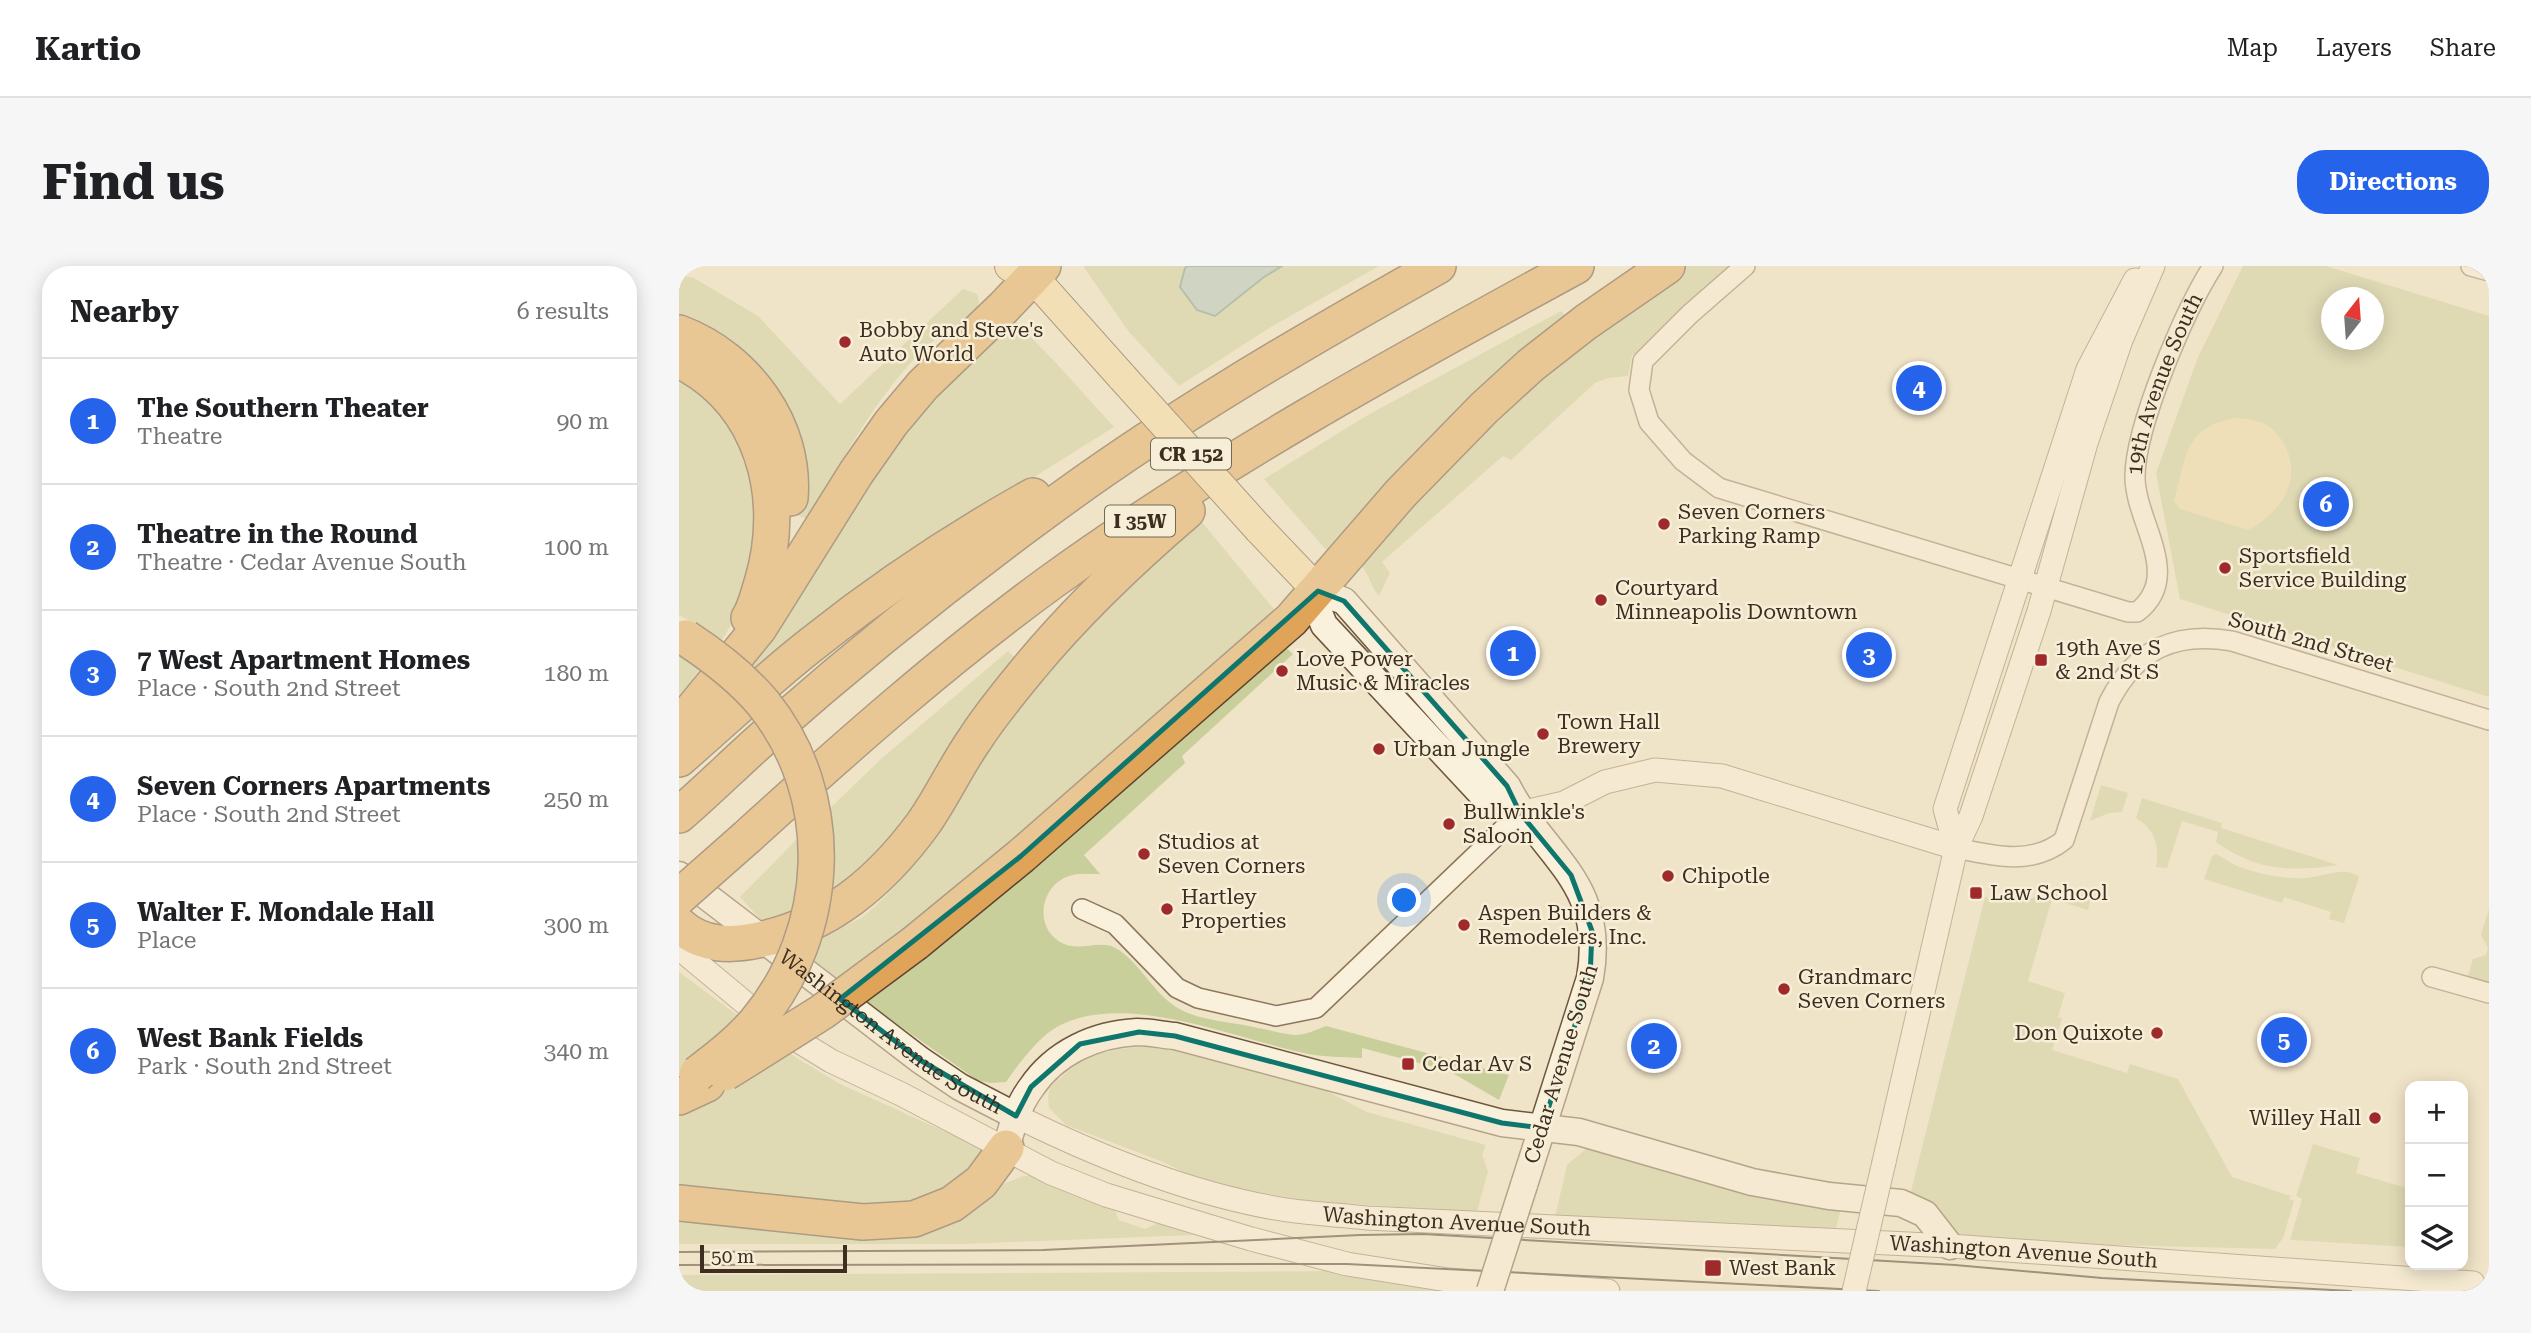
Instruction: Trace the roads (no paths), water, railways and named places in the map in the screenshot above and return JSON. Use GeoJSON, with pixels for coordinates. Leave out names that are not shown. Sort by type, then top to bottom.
{"type":"FeatureCollection","features":[{"type":"Feature","properties":{"kind":"highway","name":"I 35W"},"geometry":{"type":"LineString","coordinates":[[688,808],[769,733],[924,603],[1041,513],[1214,397],[1316,334],[1438,266]]}},
{"type":"Feature","properties":{"kind":"highway","name":"I 35W"},"geometry":{"type":"LineString","coordinates":[[682,884],[747,837],[939,668],[1050,583],[1168,501],[1372,377],[1576,266]]}},
{"type":"Feature","properties":{"kind":"highway"},"geometry":{"type":"LineString","coordinates":[[690,1085],[821,1012],[915,943],[1021,856],[1281,629],[1318,591],[1401,493],[1484,408],[1531,365],[1667,266]]}},
{"type":"Feature","properties":{"kind":"highway"},"geometry":{"type":"LineString","coordinates":[[679,726],[759,628],[850,482],[891,423],[923,385],[1004,307],[1028,269]]}},
{"type":"Feature","properties":{"kind":"highway"},"geometry":{"type":"LineString","coordinates":[[679,333],[711,348],[743,375],[766,405],[785,442],[790,467],[788,519],[780,556],[754,611],[712,687]]}},
{"type":"Feature","properties":{"kind":"highway"},"geometry":{"type":"LineString","coordinates":[[679,360],[711,379],[731,400],[757,442],[767,471],[773,516],[771,540],[769,561],[754,611]]}},
{"type":"Feature","properties":{"kind":"highway"},"geometry":{"type":"LineString","coordinates":[[679,759],[810,645],[893,583],[1004,512],[1214,397]]}},
{"type":"Feature","properties":{"kind":"highway"},"geometry":{"type":"LineString","coordinates":[[679,925],[689,934],[715,943],[741,943],[764,939],[789,933],[823,918],[867,887],[902,851],[924,823],[975,738],[1064,627],[1098,591],[1162,533],[1242,465],[1307,415]]}},
{"type":"Feature","properties":{"kind":"highway"},"geometry":{"type":"LineString","coordinates":[[683,637],[720,661],[738,677],[775,720],[799,764],[811,804],[817,841],[814,897],[806,933],[791,970],[755,1023],[690,1085]]}},
{"type":"Feature","properties":{"kind":"highway"},"geometry":{"type":"LineString","coordinates":[[679,1203],[863,1222],[914,1219],[953,1204],[981,1182],[1011,1132]]}},
{"type":"Feature","properties":{"kind":"main road","name":"CR 152"},"geometry":{"type":"LineString","coordinates":[[1028,269],[1123,378],[1318,591]]}},
{"type":"Feature","properties":{"kind":"main road"},"geometry":{"type":"LineString","coordinates":[[1318,591],[1318,610],[1324,625],[1489,802],[1520,813]]}},
{"type":"Feature","properties":{"kind":"main road","name":"Cedar Avenue South"},"geometry":{"type":"LineString","coordinates":[[1490,1291],[1590,978],[1594,956],[1587,905],[1571,875],[1551,847],[1520,813]]}},
{"type":"Feature","properties":{"kind":"main road","name":"Washington Avenue South"},"geometry":{"type":"LineString","coordinates":[[682,884],[764,939],[920,1060],[960,1087],[1011,1132]]}},
{"type":"Feature","properties":{"kind":"main road"},"geometry":{"type":"LineString","coordinates":[[1011,1132],[1031,1087],[1057,1061],[1080,1044],[1139,1032],[1175,1036],[1502,1123],[1579,1132],[1752,1182],[1829,1196],[1901,1203],[1925,1214],[1951,1246]]}},
{"type":"Feature","properties":{"kind":"street"},"geometry":{"type":"LineString","coordinates":[[1745,266],[1643,360],[1639,390],[1649,422],[1683,461],[1719,488],[2021,580]]}},
{"type":"Feature","properties":{"kind":"street"},"geometry":{"type":"LineString","coordinates":[[1956,848],[1945,809],[2088,369],[2120,304],[2146,266]]}},
{"type":"Feature","properties":{"kind":"street"},"geometry":{"type":"LineString","coordinates":[[1854,1291],[1956,848],[1971,816],[2045,588],[2103,393],[2121,340],[2153,266]]}},
{"type":"Feature","properties":{"kind":"street","name":"19th Avenue South"},"geometry":{"type":"LineString","coordinates":[[2021,580],[2127,612],[2137,612],[2154,595],[2159,564],[2135,478],[2139,449],[2154,395],[2178,336],[2213,266]]}},
{"type":"Feature","properties":{"kind":"street"},"geometry":{"type":"LineString","coordinates":[[2471,266],[2489,271]]}},
{"type":"Feature","properties":{"kind":"street","name":"South 2nd Street"},"geometry":{"type":"LineString","coordinates":[[1956,848],[1994,856],[2024,858],[2052,850],[2064,840],[2116,687],[2141,658],[2162,645],[2179,639],[2207,636],[2232,640],[2489,720]]}},
{"type":"Feature","properties":{"kind":"street"},"geometry":{"type":"LineString","coordinates":[[1082,909],[1115,924],[1177,988],[1198,998],[1276,1016],[1316,1008],[1520,813],[1564,803],[1605,782],[1655,770],[1721,776],[1956,848]]}},
{"type":"Feature","properties":{"kind":"street","name":"Washington Avenue South"},"geometry":{"type":"LineString","coordinates":[[679,948],[769,1023],[824,1056],[1011,1132],[1073,1144],[1207,1191],[1286,1209],[1367,1218],[1951,1246],[2473,1283]]}},
{"type":"Feature","properties":{"kind":"street"},"geometry":{"type":"LineString","coordinates":[[2433,977],[2489,993]]}},
{"type":"Feature","properties":{"kind":"street","name":"Washington Avenue South"},"geometry":{"type":"LineString","coordinates":[[1011,1132],[1051,1173],[1107,1195],[1251,1240],[1347,1264],[1448,1280],[1608,1291]]}},
{"type":"Feature","properties":{"kind":"water"},"geometry":{"type":"Polygon","coordinates":[[[1188,266],[1282,266],[1215,316],[1197,310],[1180,287],[1188,266]]]}},
{"type":"Feature","properties":{"kind":"tram line"},"geometry":{"type":"LineString","coordinates":[[679,1252],[1043,1250],[1423,1234],[1955,1265],[2102,1278],[2351,1291]]}},
{"type":"Feature","properties":{"kind":"tram line"},"geometry":{"type":"LineString","coordinates":[[679,1265],[1347,1264],[1879,1291]]}},
{"type":"Feature","properties":{"kind":"place","name":"Bobby and Steve's Auto World"},"geometry":{"type":"Point","coordinates":[845,342]}},
{"type":"Feature","properties":{"kind":"place","name":"Seven Corners Apartments"},"geometry":{"type":"Point","coordinates":[1919,388]}},
{"type":"Feature","properties":{"kind":"place","name":"West Bank Fields"},"geometry":{"type":"Point","coordinates":[2326,504]}},
{"type":"Feature","properties":{"kind":"place","name":"Seven Corners Parking Ramp"},"geometry":{"type":"Point","coordinates":[1664,524]}},
{"type":"Feature","properties":{"kind":"place","name":"Sportsfield Service Building"},"geometry":{"type":"Point","coordinates":[2225,568]}},
{"type":"Feature","properties":{"kind":"place","name":"Courtyard Minneapolis Downtown"},"geometry":{"type":"Point","coordinates":[1601,600]}},
{"type":"Feature","properties":{"kind":"place","name":"The Southern Theater"},"geometry":{"type":"Point","coordinates":[1513,653]}},
{"type":"Feature","properties":{"kind":"place","name":"7 West Apartment Homes"},"geometry":{"type":"Point","coordinates":[1869,655]}},
{"type":"Feature","properties":{"kind":"place","name":"19th Ave S & 2nd St S"},"geometry":{"type":"Point","coordinates":[2041,660]}},
{"type":"Feature","properties":{"kind":"place","name":"Love Power Music & Miracles"},"geometry":{"type":"Point","coordinates":[1282,671]}},
{"type":"Feature","properties":{"kind":"place","name":"Town Hall Brewery"},"geometry":{"type":"Point","coordinates":[1543,734]}},
{"type":"Feature","properties":{"kind":"place","name":"Urban Jungle"},"geometry":{"type":"Point","coordinates":[1379,749]}},
{"type":"Feature","properties":{"kind":"place","name":"Bullwinkle's Saloon"},"geometry":{"type":"Point","coordinates":[1449,824]}},
{"type":"Feature","properties":{"kind":"place","name":"Studios at Seven Corners"},"geometry":{"type":"Point","coordinates":[1144,854]}},
{"type":"Feature","properties":{"kind":"place","name":"Chipotle"},"geometry":{"type":"Point","coordinates":[1668,876]}},
{"type":"Feature","properties":{"kind":"place","name":"Law School"},"geometry":{"type":"Point","coordinates":[1976,893]}},
{"type":"Feature","properties":{"kind":"place","name":"Hartley Properties"},"geometry":{"type":"Point","coordinates":[1167,909]}},
{"type":"Feature","properties":{"kind":"place","name":"Aspen Builders & Remodelers, Inc."},"geometry":{"type":"Point","coordinates":[1464,925]}},
{"type":"Feature","properties":{"kind":"place","name":"Grandmarc Seven Corners"},"geometry":{"type":"Point","coordinates":[1784,989]}},
{"type":"Feature","properties":{"kind":"place","name":"Don Quixote"},"geometry":{"type":"Point","coordinates":[2157,1033]}},
{"type":"Feature","properties":{"kind":"place","name":"Walter F. Mondale Hall"},"geometry":{"type":"Point","coordinates":[2284,1040]}},
{"type":"Feature","properties":{"kind":"place","name":"Theatre in the Round"},"geometry":{"type":"Point","coordinates":[1654,1046]}},
{"type":"Feature","properties":{"kind":"place","name":"Cedar Av S"},"geometry":{"type":"Point","coordinates":[1408,1064]}},
{"type":"Feature","properties":{"kind":"place","name":"Willey Hall"},"geometry":{"type":"Point","coordinates":[2375,1118]}},
{"type":"Feature","properties":{"kind":"place","name":"West Bank"},"geometry":{"type":"Point","coordinates":[1713,1268]}}]}
